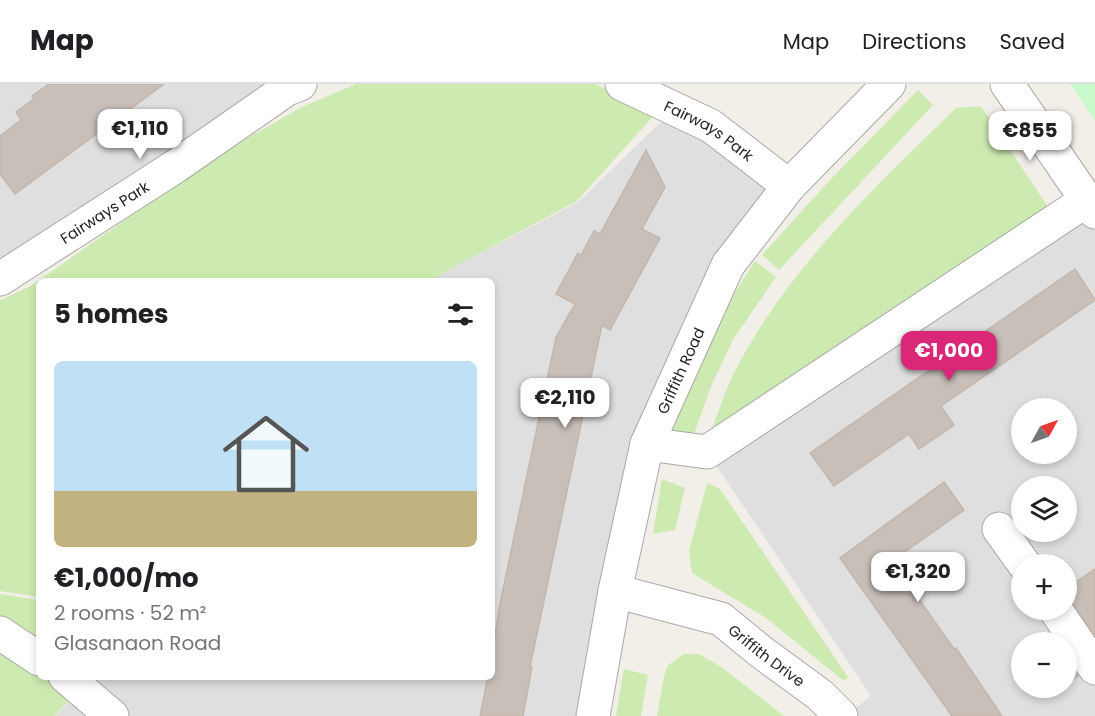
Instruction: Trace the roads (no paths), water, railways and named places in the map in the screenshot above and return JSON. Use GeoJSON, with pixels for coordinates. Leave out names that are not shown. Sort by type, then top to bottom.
{"type":"FeatureCollection","features":[{"type":"Feature","properties":{"kind":"street","name":"Fairways Park"},"geometry":{"type":"LineString","coordinates":[[0,279],[176,166],[286,89],[300,84]]}},
{"type":"Feature","properties":{"kind":"street","name":"Fairways Park"},"geometry":{"type":"LineString","coordinates":[[622,84],[711,126],[789,186]]}},
{"type":"Feature","properties":{"kind":"street","name":"Griffith Road"},"geometry":{"type":"LineString","coordinates":[[593,716],[615,591],[647,444],[728,265],[789,186],[889,84]]}},
{"type":"Feature","properties":{"kind":"street"},"geometry":{"type":"LineString","coordinates":[[647,444],[707,452],[1091,206],[1007,84]]}},
{"type":"Feature","properties":{"kind":"street"},"geometry":{"type":"LineString","coordinates":[[999,529],[1017,554]]}},
{"type":"Feature","properties":{"kind":"street","name":"Griffith Drive"},"geometry":{"type":"LineString","coordinates":[[615,591],[721,619],[760,651],[820,694],[841,716]]}},
{"type":"Feature","properties":{"kind":"street"},"geometry":{"type":"LineString","coordinates":[[1071,620],[1084,629],[1095,668]]}},
{"type":"Feature","properties":{"kind":"street"},"geometry":{"type":"LineString","coordinates":[[0,633],[36,657]]}},
{"type":"Feature","properties":{"kind":"street"},"geometry":{"type":"LineString","coordinates":[[70,680],[112,716]]}}]}
